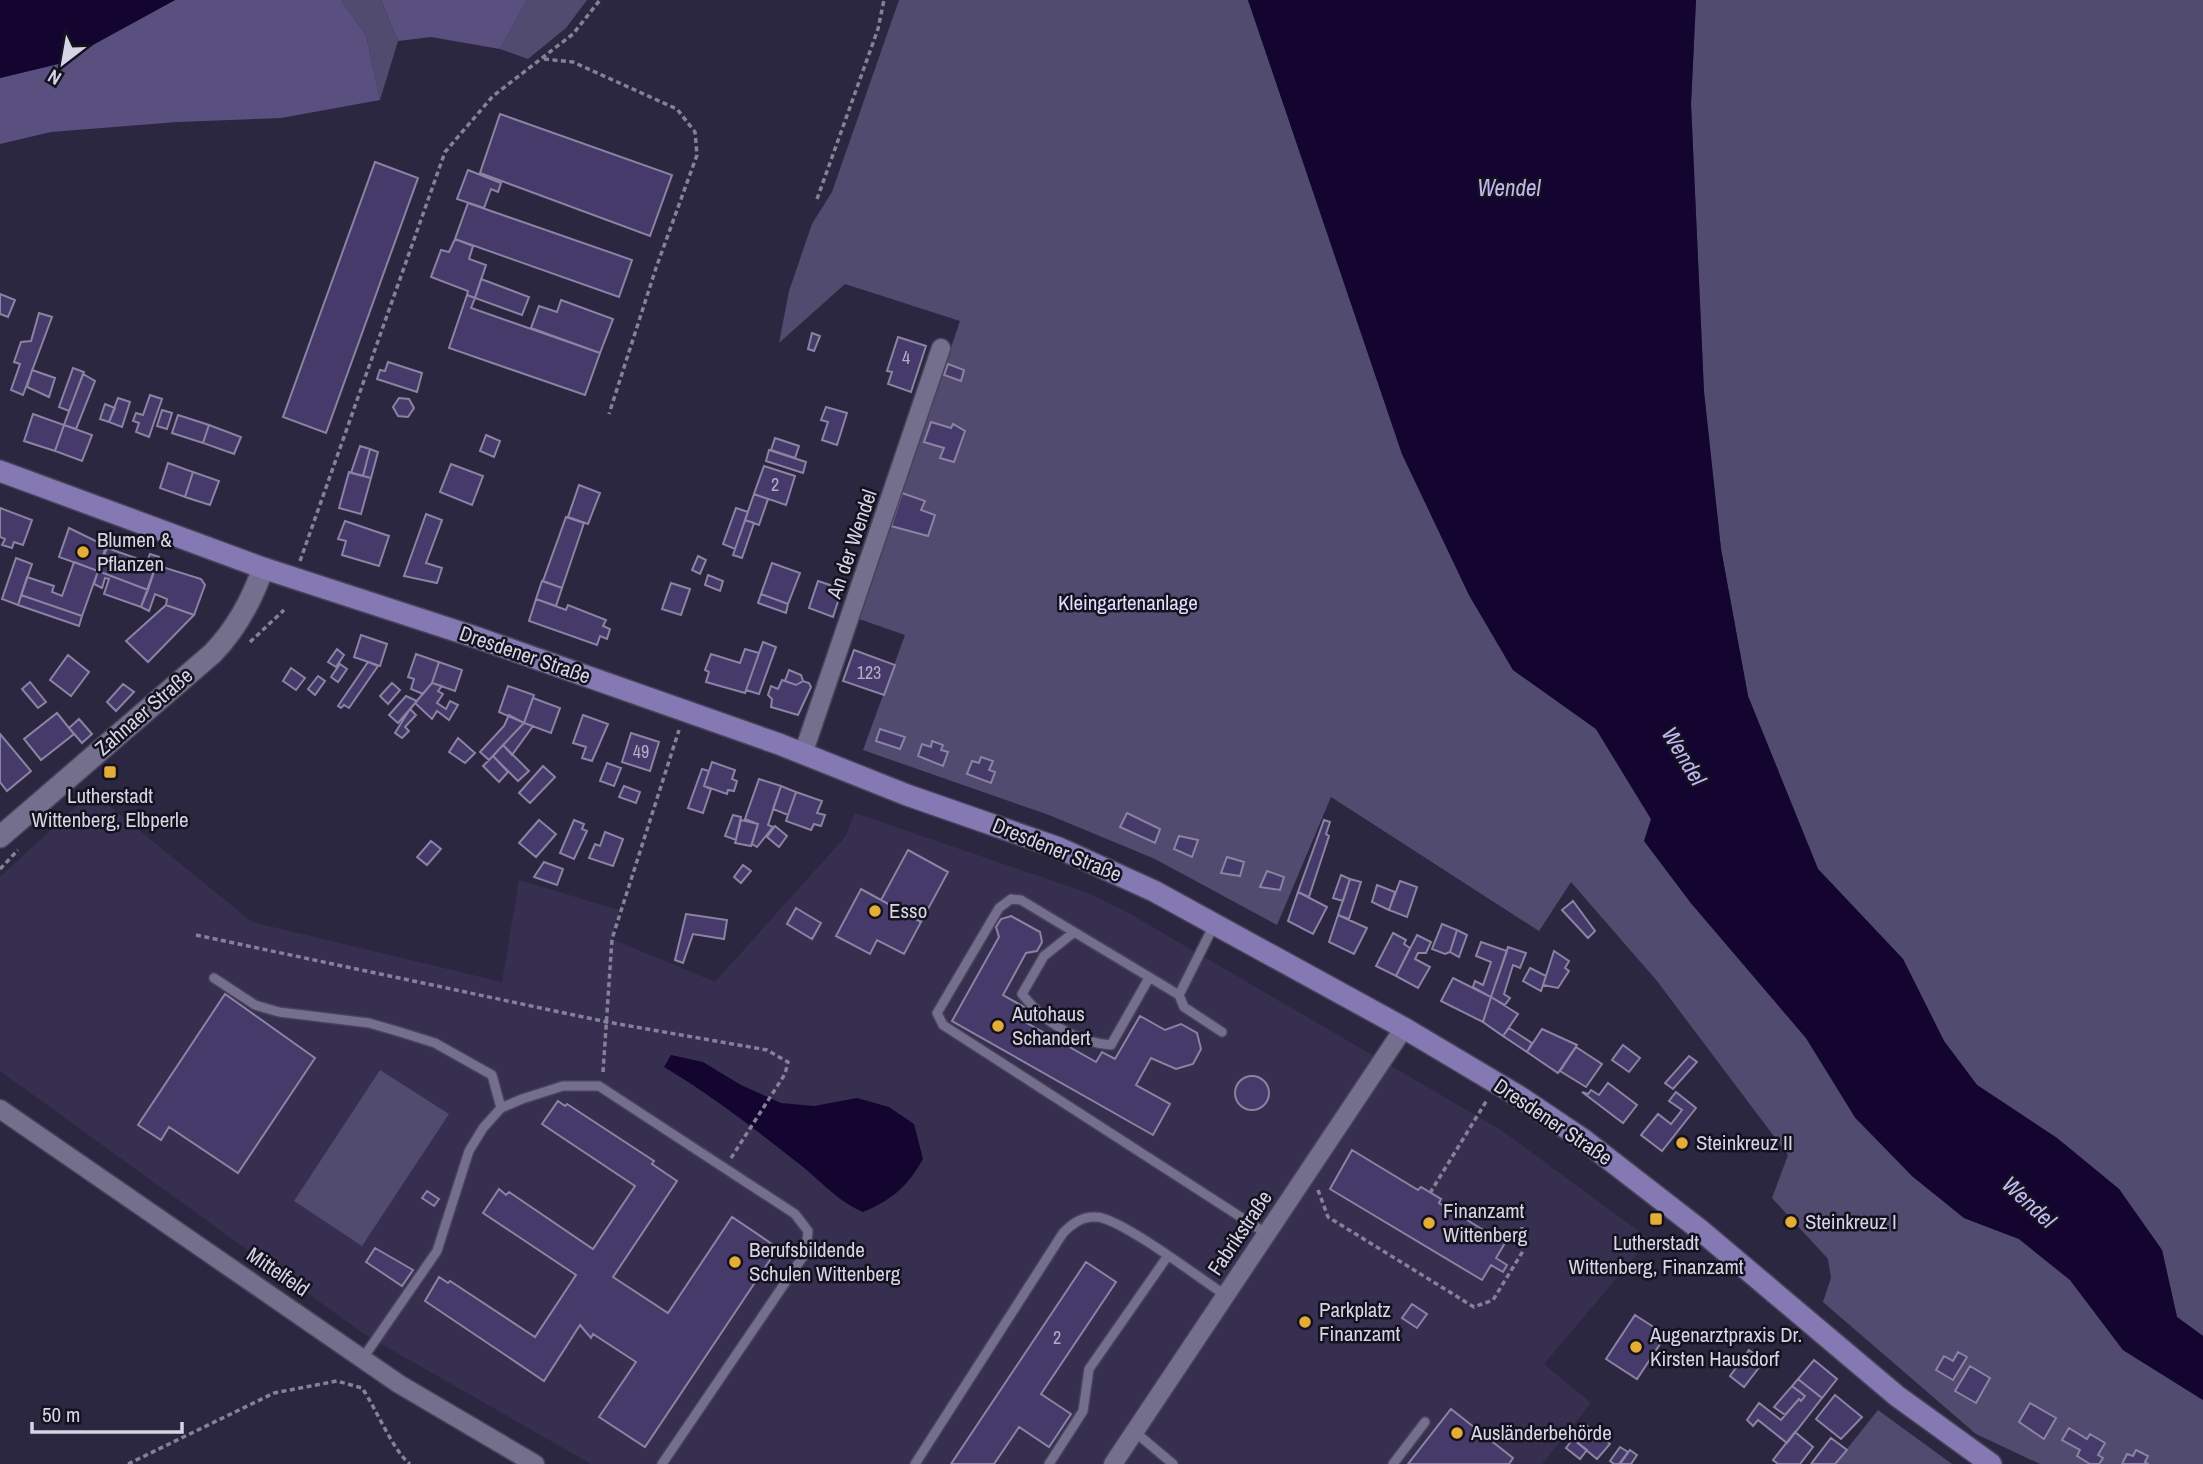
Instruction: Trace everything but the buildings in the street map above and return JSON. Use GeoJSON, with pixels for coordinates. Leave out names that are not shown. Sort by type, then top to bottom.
{"type":"FeatureCollection","features":[{"type":"Feature","properties":{"kind":"main road","name":"Dresdener Straße"},"geometry":{"type":"LineString","coordinates":[[0,471],[263,568],[478,638],[685,711],[907,795],[1059,848],[1134,881],[1404,1028],[1584,1140],[1654,1192],[1897,1396],[1991,1464]]}},
{"type":"Feature","properties":{"kind":"main road","name":"Zahnaer Straße"},"geometry":{"type":"LineString","coordinates":[[0,837],[213,653],[248,606],[263,568]]}},
{"type":"Feature","properties":{"kind":"street","name":"An der Wendel"},"geometry":{"type":"LineString","coordinates":[[803,754],[941,348]]}},
{"type":"Feature","properties":{"kind":"street","name":"Fabrikstraße"},"geometry":{"type":"LineString","coordinates":[[1114,1464],[1404,1028]]}},
{"type":"Feature","properties":{"kind":"street","name":"Mittelfeld"},"geometry":{"type":"LineString","coordinates":[[0,1109],[412,1392],[535,1464]]}},
{"type":"Feature","properties":{"kind":"lane"},"geometry":{"type":"LineString","coordinates":[[1222,1032],[1184,1007],[1179,995],[1021,900],[1011,899],[999,908],[937,1013],[943,1024],[1267,1234]]}},
{"type":"Feature","properties":{"kind":"lane"},"geometry":{"type":"LineString","coordinates":[[1179,995],[1215,923]]}},
{"type":"Feature","properties":{"kind":"lane"},"geometry":{"type":"LineString","coordinates":[[1073,933],[1044,956],[1022,995],[1038,1014],[1088,1043],[1111,1045],[1149,978]]}},
{"type":"Feature","properties":{"kind":"lane"},"geometry":{"type":"LineString","coordinates":[[214,978],[255,1005],[279,1012],[369,1023],[435,1043],[492,1075],[502,1108]]}},
{"type":"Feature","properties":{"kind":"lane"},"geometry":{"type":"LineString","coordinates":[[363,1358],[437,1251],[469,1151],[483,1128],[502,1108],[563,1086],[599,1086],[794,1214],[808,1231],[806,1252],[662,1464]]}},
{"type":"Feature","properties":{"kind":"lane"},"geometry":{"type":"LineString","coordinates":[[915,1464],[1063,1233],[1073,1223],[1098,1216],[1123,1227],[1225,1295]]}},
{"type":"Feature","properties":{"kind":"lane"},"geometry":{"type":"LineString","coordinates":[[1049,1464],[1083,1411],[1089,1369],[1167,1257]]}},
{"type":"Feature","properties":{"kind":"lane"},"geometry":{"type":"LineString","coordinates":[[1392,1464],[1425,1422]]}},
{"type":"Feature","properties":{"kind":"lane"},"geometry":{"type":"LineString","coordinates":[[1135,1432],[1173,1464]]}},
{"type":"Feature","properties":{"kind":"path"},"geometry":{"type":"LineString","coordinates":[[293,578],[445,152],[493,96],[573,34],[600,0]]}},
{"type":"Feature","properties":{"kind":"path"},"geometry":{"type":"LineString","coordinates":[[817,199],[878,29],[884,0]]}},
{"type":"Feature","properties":{"kind":"path"},"geometry":{"type":"LineString","coordinates":[[544,59],[573,62],[677,109],[695,132],[697,155],[656,268],[609,414]]}},
{"type":"Feature","properties":{"kind":"path"},"geometry":{"type":"LineString","coordinates":[[599,1086],[603,1073],[614,929],[685,711]]}},
{"type":"Feature","properties":{"kind":"path"},"geometry":{"type":"LineString","coordinates":[[197,934],[607,1022],[767,1050],[788,1062],[785,1074],[724,1168]]}},
{"type":"Feature","properties":{"kind":"path"},"geometry":{"type":"LineString","coordinates":[[1430,1193],[1497,1084]]}},
{"type":"Feature","properties":{"kind":"path"},"geometry":{"type":"LineString","coordinates":[[1316,1187],[1328,1217],[1474,1307],[1493,1300],[1523,1251],[1522,1227]]}},
{"type":"Feature","properties":{"kind":"path"},"geometry":{"type":"LineString","coordinates":[[128,1464],[274,1392],[337,1381],[362,1388],[382,1418],[401,1457],[410,1464]]}},
{"type":"Feature","properties":{"kind":"shaded area"},"geometry":{"type":"Polygon","coordinates":[[[175,0],[341,0],[366,35],[380,100],[281,118],[177,122],[51,132],[0,144],[0,78],[58,64],[175,0]]]}},
{"type":"Feature","properties":{"kind":"shaded area"},"geometry":{"type":"Polygon","coordinates":[[[381,0],[527,0],[500,49],[431,37],[398,41],[381,0]]]}},
{"type":"Feature","properties":{"kind":"shaded area"},"geometry":{"type":"Polygon","coordinates":[[[92,792],[252,922],[502,982],[519,880],[619,910],[612,939],[715,982],[845,837],[855,813],[1088,893],[1125,911],[1501,1130],[1648,1238],[1658,1229],[1544,1364],[1591,1403],[1542,1464],[591,1464],[364,1334],[0,1071],[0,877],[92,792]]]}},
{"type":"Feature","properties":{"kind":"green space"},"geometry":{"type":"Polygon","coordinates":[[[341,0],[381,0],[398,41],[380,100],[366,35],[341,0]]]}},
{"type":"Feature","properties":{"kind":"green space"},"geometry":{"type":"Polygon","coordinates":[[[527,0],[587,0],[566,28],[528,59],[500,49],[527,0]]]}},
{"type":"Feature","properties":{"kind":"green space","name":"Kleingartenanlage"},"geometry":{"type":"Polygon","coordinates":[[[899,0],[1248,0],[1402,454],[1469,595],[1513,670],[1596,729],[1651,819],[1690,902],[1806,1038],[1855,1118],[1912,1176],[1964,1218],[2019,1239],[2070,1280],[2123,1350],[2203,1400],[2203,1464],[2040,1464],[1976,1434],[1823,1302],[1831,1278],[1828,1259],[1772,1198],[1788,1155],[1657,981],[1571,882],[1539,931],[1331,797],[1277,925],[1155,859],[1049,815],[863,750],[905,635],[859,619],[960,321],[845,284],[779,343],[789,291],[812,224],[832,192],[899,0]]]}},
{"type":"Feature","properties":{"kind":"green space"},"geometry":{"type":"Polygon","coordinates":[[[1696,0],[2203,0],[2203,1336],[2177,1317],[2162,1250],[2119,1189],[2057,1138],[1977,1085],[1944,1041],[1903,959],[1818,869],[1748,696],[1721,549],[1704,392],[1691,104],[1696,0]]]}},
{"type":"Feature","properties":{"kind":"green space"},"geometry":{"type":"Polygon","coordinates":[[[380,1070],[449,1114],[362,1246],[294,1201],[380,1070]]]}},
{"type":"Feature","properties":{"kind":"green space"},"geometry":{"type":"Polygon","coordinates":[[[1878,1410],[1952,1464],[1835,1464],[1878,1410]]]}},
{"type":"Feature","properties":{"kind":"water"},"geometry":{"type":"Polygon","coordinates":[[[0,0],[175,0],[58,64],[0,78],[0,0]]]}},
{"type":"Feature","properties":{"kind":"water","name":"Wendel"},"geometry":{"type":"Polygon","coordinates":[[[1248,0],[1696,0],[1691,104],[1704,392],[1721,549],[1748,696],[1818,869],[1903,959],[1944,1041],[1977,1085],[2057,1138],[2119,1189],[2162,1250],[2177,1317],[2203,1336],[2203,1400],[2123,1350],[2070,1280],[2019,1239],[1964,1218],[1912,1176],[1855,1117],[1806,1038],[1690,902],[1644,841],[1651,819],[1596,729],[1513,670],[1469,595],[1402,454],[1248,0]]]}},
{"type":"Feature","properties":{"kind":"water"},"geometry":{"type":"Polygon","coordinates":[[[671,1055],[703,1062],[741,1085],[781,1103],[814,1106],[857,1098],[889,1107],[914,1124],[923,1159],[898,1191],[863,1212],[837,1196],[732,1113],[664,1067],[671,1055]]]}},
{"type":"Feature","properties":{"kind":"place","name":"Blumen & Pflanzen"},"geometry":{"type":"Point","coordinates":[83,552]}},
{"type":"Feature","properties":{"kind":"place","name":"Lutherstadt Wittenberg, Elbperle"},"geometry":{"type":"Point","coordinates":[110,772]}},
{"type":"Feature","properties":{"kind":"place","name":"Esso"},"geometry":{"type":"Point","coordinates":[875,911]}},
{"type":"Feature","properties":{"kind":"place","name":"Autohaus Schandert"},"geometry":{"type":"Point","coordinates":[998,1026]}},
{"type":"Feature","properties":{"kind":"place","name":"Steinkreuz II"},"geometry":{"type":"Point","coordinates":[1682,1143]}},
{"type":"Feature","properties":{"kind":"place","name":"Lutherstadt Wittenberg, Finanzamt"},"geometry":{"type":"Point","coordinates":[1656,1219]}},
{"type":"Feature","properties":{"kind":"place","name":"Steinkreuz I"},"geometry":{"type":"Point","coordinates":[1791,1222]}},
{"type":"Feature","properties":{"kind":"place","name":"Finanzamt Wittenberg"},"geometry":{"type":"Point","coordinates":[1429,1223]}},
{"type":"Feature","properties":{"kind":"place","name":"Berufsbildende Schulen Wittenberg"},"geometry":{"type":"Point","coordinates":[735,1262]}},
{"type":"Feature","properties":{"kind":"place","name":"Parkplatz Finanzamt"},"geometry":{"type":"Point","coordinates":[1305,1322]}},
{"type":"Feature","properties":{"kind":"place","name":"Augenarztpraxis Dr. Kirsten Hausdorf"},"geometry":{"type":"Point","coordinates":[1636,1347]}},
{"type":"Feature","properties":{"kind":"place","name":"Ausländerbehörde"},"geometry":{"type":"Point","coordinates":[1457,1433]}}]}
